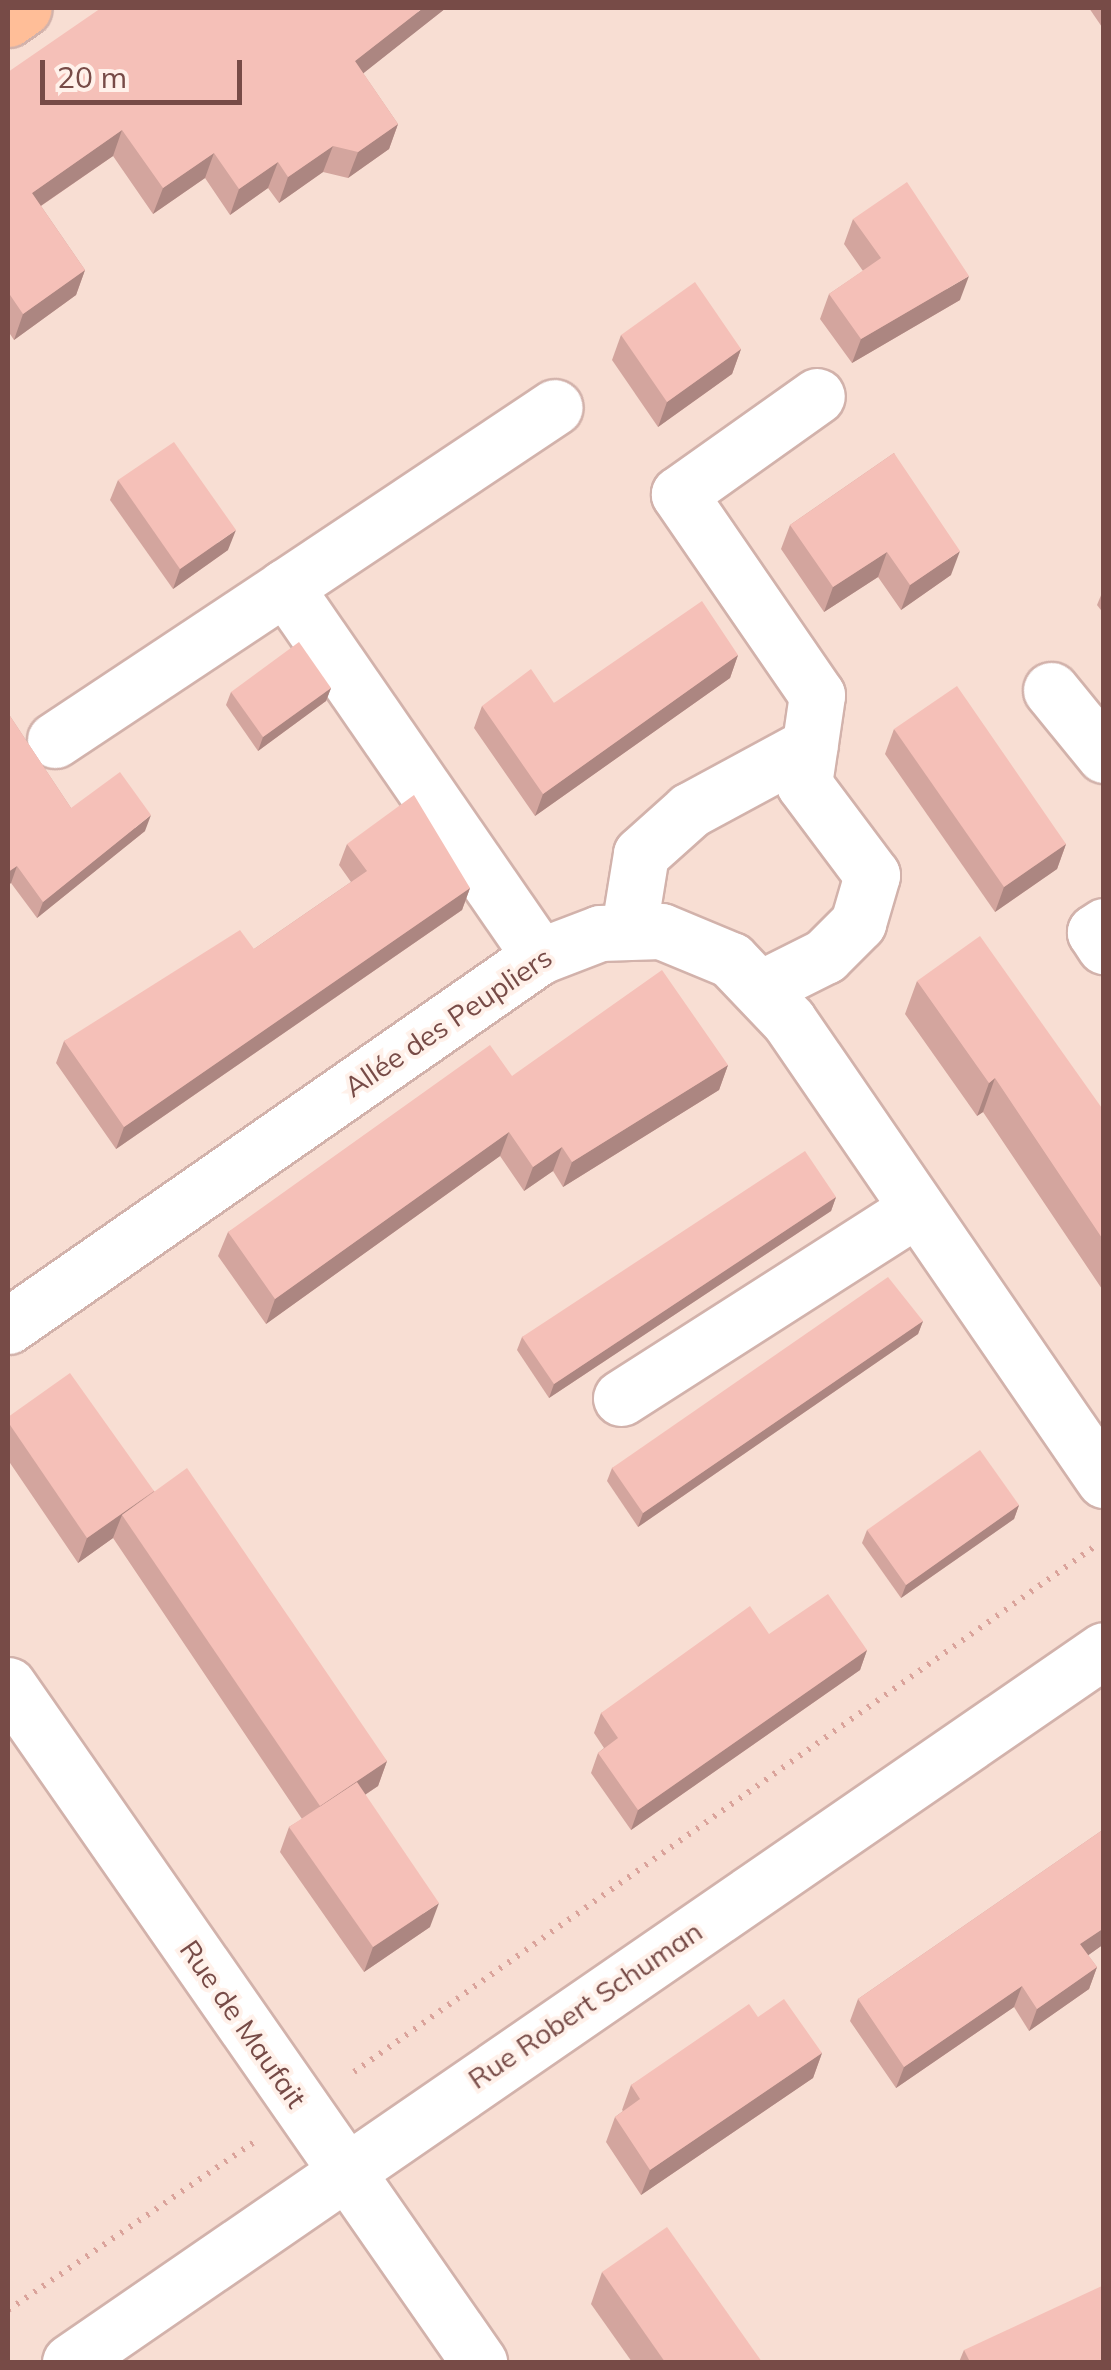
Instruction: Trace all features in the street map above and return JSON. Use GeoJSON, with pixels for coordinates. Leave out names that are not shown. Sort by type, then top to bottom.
{"type":"FeatureCollection","features":[{"type":"Feature","properties":{"kind":"main road"},"geometry":{"type":"LineString","coordinates":[[8,18],[24,8]]}},
{"type":"Feature","properties":{"kind":"street"},"geometry":{"type":"LineString","coordinates":[[760,988],[825,956],[858,923],[872,875],[804,784],[816,695],[679,494],[817,396]]}},
{"type":"Feature","properties":{"kind":"street"},"geometry":{"type":"LineString","coordinates":[[55,740],[555,407]]}},
{"type":"Feature","properties":{"kind":"street"},"geometry":{"type":"LineString","coordinates":[[285,586],[540,956]]}},
{"type":"Feature","properties":{"kind":"street"},"geometry":{"type":"LineString","coordinates":[[1051,690],[1104,755]]}},
{"type":"Feature","properties":{"kind":"street"},"geometry":{"type":"LineString","coordinates":[[629,928],[640,854],[690,810],[810,745]]}},
{"type":"Feature","properties":{"kind":"street"},"geometry":{"type":"LineString","coordinates":[[1104,926],[1094,932],[1104,946]]}},
{"type":"Feature","properties":{"kind":"street","name":"Allée des Peupliers"},"geometry":{"type":"LineString","coordinates":[[8,1326],[540,956],[629,928],[696,941],[760,988],[1104,1480]]}},
{"type":"Feature","properties":{"kind":"street"},"geometry":{"type":"LineString","coordinates":[[622,1398],[915,1210]]}},
{"type":"Feature","properties":{"kind":"street","name":"Rue Robert Schuman"},"geometry":{"type":"LineString","coordinates":[[70,2362],[1104,1650]]}},
{"type":"Feature","properties":{"kind":"street","name":"Rue de Maufait"},"geometry":{"type":"LineString","coordinates":[[8,1685],[479,2362]]}},
{"type":"Feature","properties":{"kind":"path"},"geometry":{"type":"LineString","coordinates":[[8,2310],[302,2109],[1104,1540]]}},
{"type":"Feature","properties":{"kind":"shaded area"},"geometry":{"type":"Polygon","coordinates":[[[8,8],[1103,8],[1103,2362],[8,2362],[8,8]]]}},
{"type":"Feature","properties":{"kind":"building"},"geometry":{"type":"Polygon","coordinates":[[[101,8],[423,8],[355,61],[398,124],[358,152],[333,146],[288,177],[278,162],[239,189],[214,153],[163,188],[122,130],[32,193],[85,270],[23,314],[8,292],[8,72],[101,8]]]}},
{"type":"Feature","properties":{"kind":"building"},"geometry":{"type":"Polygon","coordinates":[[[907,182],[969,276],[861,339],[829,294],[881,258],[853,219],[907,182]]]}},
{"type":"Feature","properties":{"kind":"building"},"geometry":{"type":"Polygon","coordinates":[[[695,282],[741,349],[667,402],[621,335],[695,282]]]}},
{"type":"Feature","properties":{"kind":"building"},"geometry":{"type":"Polygon","coordinates":[[[174,442],[236,530],[180,569],[118,480],[174,442]]]}},
{"type":"Feature","properties":{"kind":"building"},"geometry":{"type":"Polygon","coordinates":[[[894,453],[960,551],[910,585],[887,552],[833,587],[790,525],[894,453]]]}},
{"type":"Feature","properties":{"kind":"building"},"geometry":{"type":"Polygon","coordinates":[[[702,601],[738,655],[543,794],[482,706],[531,669],[554,703],[702,601]]]}},
{"type":"Feature","properties":{"kind":"building"},"geometry":{"type":"Polygon","coordinates":[[[299,642],[331,688],[263,737],[231,692],[299,642]]]}},
{"type":"Feature","properties":{"kind":"building"},"geometry":{"type":"Polygon","coordinates":[[[957,686],[1066,844],[1004,887],[894,729],[957,686]]]}},
{"type":"Feature","properties":{"kind":"building"},"geometry":{"type":"Polygon","coordinates":[[[8,713],[71,808],[120,772],[151,815],[43,902],[17,866],[8,872],[8,713]]]}},
{"type":"Feature","properties":{"kind":"building"},"geometry":{"type":"Polygon","coordinates":[[[414,795],[470,888],[124,1127],[64,1041],[240,930],[254,949],[367,871],[347,844],[414,795]]]}},
{"type":"Feature","properties":{"kind":"building"},"geometry":{"type":"Polygon","coordinates":[[[980,936],[1104,1111],[1104,1241],[995,1078],[989,1083],[917,981],[980,936]]]}},
{"type":"Feature","properties":{"kind":"building"},"geometry":{"type":"Polygon","coordinates":[[[662,970],[728,1065],[572,1162],[562,1147],[533,1167],[509,1132],[275,1299],[228,1232],[490,1045],[512,1076],[662,970]]]}},
{"type":"Feature","properties":{"kind":"building"},"geometry":{"type":"Polygon","coordinates":[[[805,1151],[836,1197],[554,1384],[522,1337],[805,1151]]]}},
{"type":"Feature","properties":{"kind":"building"},"geometry":{"type":"Polygon","coordinates":[[[888,1277],[923,1321],[643,1513],[612,1468],[888,1277]]]}},
{"type":"Feature","properties":{"kind":"building"},"geometry":{"type":"Polygon","coordinates":[[[70,1373],[154,1491],[87,1538],[8,1422],[8,1417],[70,1373]]]}},
{"type":"Feature","properties":{"kind":"building"},"geometry":{"type":"Polygon","coordinates":[[[980,1450],[1019,1505],[906,1585],[867,1530],[980,1450]]]}},
{"type":"Feature","properties":{"kind":"building"},"geometry":{"type":"Polygon","coordinates":[[[187,1468],[387,1761],[320,1806],[122,1515],[187,1468]]]}},
{"type":"Feature","properties":{"kind":"building"},"geometry":{"type":"Polygon","coordinates":[[[828,1594],[867,1650],[638,1810],[598,1753],[618,1738],[601,1713],[750,1606],[769,1634],[828,1594]]]}},
{"type":"Feature","properties":{"kind":"building"},"geometry":{"type":"Polygon","coordinates":[[[357,1782],[439,1903],[373,1947],[289,1827],[357,1782]]]}},
{"type":"Feature","properties":{"kind":"building"},"geometry":{"type":"Polygon","coordinates":[[[1104,1829],[1104,1928],[1080,1944],[1097,1967],[1037,2009],[1022,1986],[904,2067],[858,1999],[1104,1829]]]}},
{"type":"Feature","properties":{"kind":"building"},"geometry":{"type":"Polygon","coordinates":[[[784,1999],[822,2053],[650,2170],[615,2117],[640,2099],[631,2085],[749,2004],[758,2017],[784,1999]]]}},
{"type":"Feature","properties":{"kind":"building"},"geometry":{"type":"Polygon","coordinates":[[[667,2227],[762,2362],[665,2362],[602,2272],[667,2227]]]}},
{"type":"Feature","properties":{"kind":"building"},"geometry":{"type":"Polygon","coordinates":[[[1104,2285],[1104,2362],[970,2362],[964,2350],[1104,2285]]]}}]}
